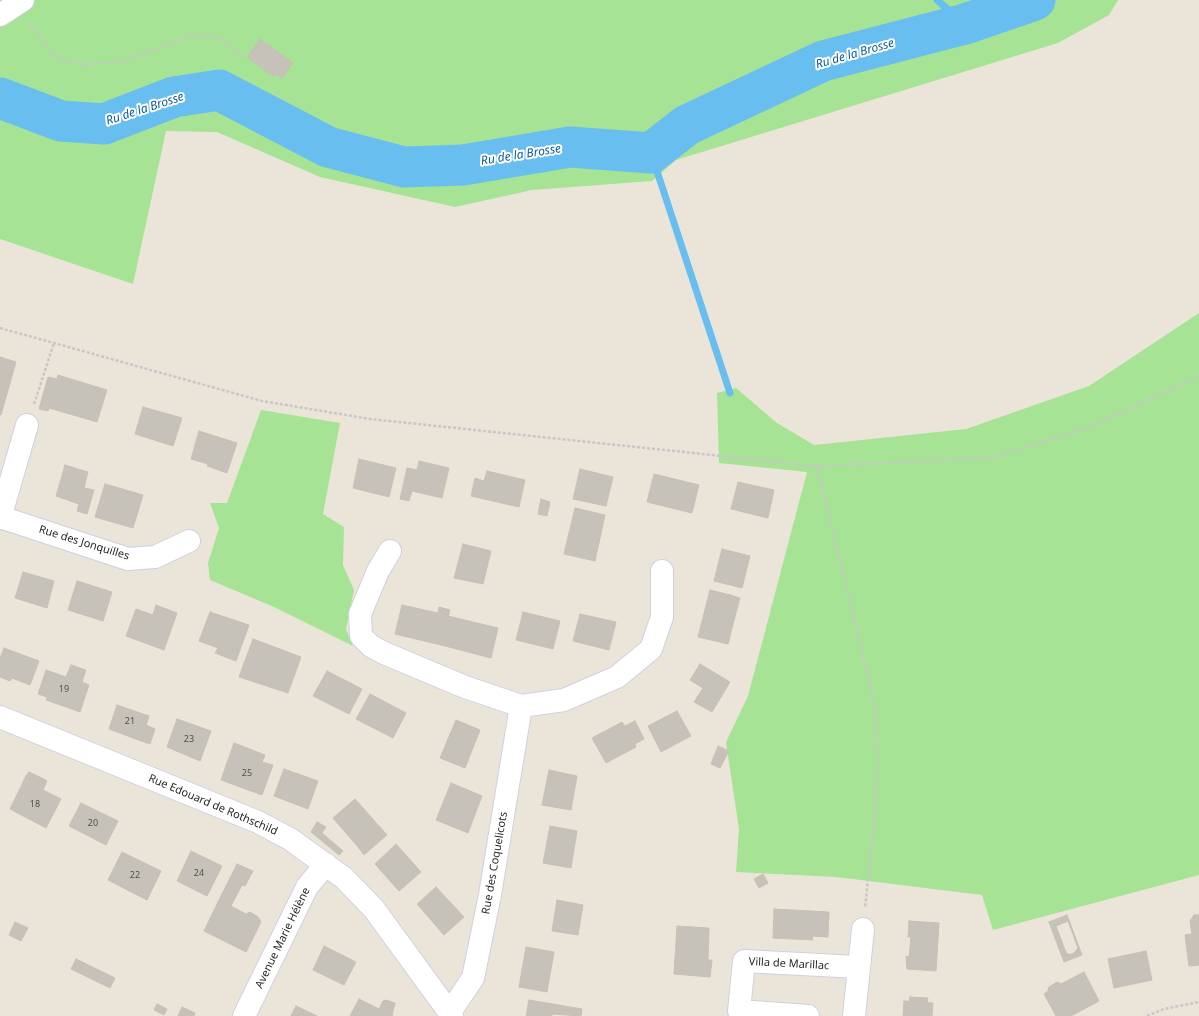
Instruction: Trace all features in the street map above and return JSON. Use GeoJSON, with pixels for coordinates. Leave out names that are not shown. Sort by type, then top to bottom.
{"type":"FeatureCollection","features":[{"type":"Feature","properties":{"kind":"street","name":"Rue des Jonquilles"},"geometry":{"type":"LineString","coordinates":[[27,425],[0,517],[128,559],[155,557],[189,541]]}},
{"type":"Feature","properties":{"kind":"street"},"geometry":{"type":"LineString","coordinates":[[390,551],[378,571],[360,614],[361,636],[371,646],[384,653],[465,687],[521,706],[564,700],[617,677],[650,649],[662,617],[662,570]]}},
{"type":"Feature","properties":{"kind":"street","name":"Rue des Coquelicots"},"geometry":{"type":"LineString","coordinates":[[451,1014],[473,978],[490,895],[521,706]]}},
{"type":"Feature","properties":{"kind":"street","name":"Rue Edouard de Rothschild"},"geometry":{"type":"LineString","coordinates":[[0,717],[258,822],[290,839],[344,878],[374,909],[451,1014]]}},
{"type":"Feature","properties":{"kind":"street","name":"Avenue Marie Hélène"},"geometry":{"type":"LineString","coordinates":[[244,1016],[307,888],[326,864]]}},
{"type":"Feature","properties":{"kind":"street"},"geometry":{"type":"LineString","coordinates":[[854,1016],[863,929]]}},
{"type":"Feature","properties":{"kind":"street","name":"Villa de Marillac"},"geometry":{"type":"LineString","coordinates":[[808,1016],[739,1011],[744,961],[858,967]]}},
{"type":"Feature","properties":{"kind":"path"},"geometry":{"type":"LineString","coordinates":[[12,7],[57,58],[81,65],[124,61],[193,36],[216,37],[232,47],[242,56]]}},
{"type":"Feature","properties":{"kind":"path"},"geometry":{"type":"LineString","coordinates":[[0,328],[262,401],[362,418],[818,466],[991,458],[1091,427],[1199,376]]}},
{"type":"Feature","properties":{"kind":"path"},"geometry":{"type":"LineString","coordinates":[[27,425],[54,343]]}},
{"type":"Feature","properties":{"kind":"path"},"geometry":{"type":"LineString","coordinates":[[818,466],[876,710],[877,761],[875,818],[863,929]]}},
{"type":"Feature","properties":{"kind":"path"},"geometry":{"type":"LineString","coordinates":[[1147,1016],[1164,1009],[1199,1002]]}},
{"type":"Feature","properties":{"kind":"green space"},"geometry":{"type":"Polygon","coordinates":[[[0,0],[1118,0],[1109,15],[1058,43],[676,160],[652,181],[532,190],[455,207],[320,177],[217,132],[166,131],[133,284],[0,239],[0,0]]]}},
{"type":"Feature","properties":{"kind":"green space"},"geometry":{"type":"Polygon","coordinates":[[[1199,313],[1199,875],[993,930],[982,895],[836,877],[736,872],[739,829],[726,742],[748,696],[807,472],[719,463],[717,393],[736,388],[777,423],[814,445],[966,429],[1089,386],[1199,313]]]}},
{"type":"Feature","properties":{"kind":"green space"},"geometry":{"type":"Polygon","coordinates":[[[261,410],[340,423],[323,514],[344,527],[343,565],[354,590],[346,629],[353,646],[274,607],[210,580],[208,563],[219,528],[210,503],[227,503],[261,410]]]}},
{"type":"Feature","properties":{"kind":"building"},"geometry":{"type":"Polygon","coordinates":[[[260,39],[293,63],[282,78],[276,74],[274,77],[247,57],[260,39]]]}},
{"type":"Feature","properties":{"kind":"building"},"geometry":{"type":"Polygon","coordinates":[[[0,357],[16,362],[1,415],[0,415],[0,357]]]}},
{"type":"Feature","properties":{"kind":"building"},"geometry":{"type":"Polygon","coordinates":[[[58,375],[97,387],[92,403],[102,406],[97,422],[49,408],[48,411],[39,409],[48,377],[57,379],[58,375]]]}},
{"type":"Feature","properties":{"kind":"building"},"geometry":{"type":"Polygon","coordinates":[[[97,387],[107,390],[102,406],[92,403],[97,387]]]}},
{"type":"Feature","properties":{"kind":"building"},"geometry":{"type":"Polygon","coordinates":[[[143,407],[182,418],[173,446],[135,434],[143,407]]]}},
{"type":"Feature","properties":{"kind":"building"},"geometry":{"type":"Polygon","coordinates":[[[199,431],[237,443],[227,473],[207,466],[208,464],[191,459],[199,431]]]}},
{"type":"Feature","properties":{"kind":"building"},"geometry":{"type":"Polygon","coordinates":[[[359,459],[396,468],[389,497],[353,488],[359,459]]]}},
{"type":"Feature","properties":{"kind":"building"},"geometry":{"type":"Polygon","coordinates":[[[419,461],[449,468],[442,498],[412,491],[409,501],[400,499],[407,468],[417,470],[419,461]]]}},
{"type":"Feature","properties":{"kind":"building"},"geometry":{"type":"Polygon","coordinates":[[[65,465],[88,472],[84,488],[94,490],[87,514],[77,511],[79,504],[56,496],[65,465]]]}},
{"type":"Feature","properties":{"kind":"building"},"geometry":{"type":"Polygon","coordinates":[[[580,469],[613,477],[606,506],[573,499],[580,469]]]}},
{"type":"Feature","properties":{"kind":"building"},"geometry":{"type":"Polygon","coordinates":[[[487,471],[525,480],[519,507],[471,496],[475,478],[484,481],[487,471]]]}},
{"type":"Feature","properties":{"kind":"building"},"geometry":{"type":"Polygon","coordinates":[[[654,474],[699,485],[692,513],[647,502],[654,474]]]}},
{"type":"Feature","properties":{"kind":"building"},"geometry":{"type":"Polygon","coordinates":[[[738,482],[774,490],[768,518],[731,509],[738,482]]]}},
{"type":"Feature","properties":{"kind":"building"},"geometry":{"type":"Polygon","coordinates":[[[105,484],[143,495],[133,528],[95,517],[105,484]]]}},
{"type":"Feature","properties":{"kind":"building"},"geometry":{"type":"Polygon","coordinates":[[[541,499],[550,502],[547,516],[538,514],[541,499]]]}},
{"type":"Feature","properties":{"kind":"building"},"geometry":{"type":"Polygon","coordinates":[[[575,508],[605,515],[595,561],[564,554],[575,508]]]}},
{"type":"Feature","properties":{"kind":"building"},"geometry":{"type":"Polygon","coordinates":[[[463,544],[491,551],[483,584],[454,578],[463,544]]]}},
{"type":"Feature","properties":{"kind":"building"},"geometry":{"type":"Polygon","coordinates":[[[722,549],[750,556],[742,588],[714,581],[722,549]]]}},
{"type":"Feature","properties":{"kind":"building"},"geometry":{"type":"Polygon","coordinates":[[[23,572],[54,581],[47,608],[15,598],[23,572]]]}},
{"type":"Feature","properties":{"kind":"building"},"geometry":{"type":"Polygon","coordinates":[[[77,581],[112,592],[103,621],[68,610],[77,581]]]}},
{"type":"Feature","properties":{"kind":"building"},"geometry":{"type":"Polygon","coordinates":[[[710,590],[730,595],[727,606],[737,609],[728,644],[698,637],[710,590]]]}},
{"type":"Feature","properties":{"kind":"building"},"geometry":{"type":"Polygon","coordinates":[[[730,595],[740,598],[737,609],[727,606],[730,595]]]}},
{"type":"Feature","properties":{"kind":"building"},"geometry":{"type":"Polygon","coordinates":[[[156,605],[177,613],[164,650],[126,636],[136,609],[153,615],[156,605]]]}},
{"type":"Feature","properties":{"kind":"building"},"geometry":{"type":"Polygon","coordinates":[[[402,605],[438,613],[439,607],[450,610],[441,645],[395,634],[402,605]]]}},
{"type":"Feature","properties":{"kind":"building"},"geometry":{"type":"Polygon","coordinates":[[[210,612],[249,625],[236,661],[215,653],[218,648],[199,641],[210,612]]]}},
{"type":"Feature","properties":{"kind":"building"},"geometry":{"type":"Polygon","coordinates":[[[523,612],[560,621],[553,649],[516,640],[523,612]]]}},
{"type":"Feature","properties":{"kind":"building"},"geometry":{"type":"Polygon","coordinates":[[[580,614],[616,622],[609,650],[573,641],[580,614]]]}},
{"type":"Feature","properties":{"kind":"building"},"geometry":{"type":"Polygon","coordinates":[[[448,616],[498,628],[491,658],[441,645],[448,616]]]}},
{"type":"Feature","properties":{"kind":"building"},"geometry":{"type":"Polygon","coordinates":[[[253,639],[301,657],[288,693],[239,677],[253,639]]]}},
{"type":"Feature","properties":{"kind":"building"},"geometry":{"type":"Polygon","coordinates":[[[4,648],[39,661],[30,685],[12,678],[10,681],[0,677],[0,659],[4,648]]]}},
{"type":"Feature","properties":{"kind":"building"},"geometry":{"type":"Polygon","coordinates":[[[700,664],[730,682],[712,712],[694,702],[703,688],[690,680],[700,664]]]}},
{"type":"Feature","properties":{"kind":"building"},"geometry":{"type":"Polygon","coordinates":[[[71,665],[86,670],[82,682],[89,685],[80,712],[46,700],[47,697],[38,694],[46,670],[66,677],[71,665]]]}},
{"type":"Feature","properties":{"kind":"building"},"geometry":{"type":"Polygon","coordinates":[[[327,671],[362,689],[349,714],[313,696],[327,671]]]}},
{"type":"Feature","properties":{"kind":"building"},"geometry":{"type":"Polygon","coordinates":[[[370,694],[406,713],[393,738],[356,719],[370,694]]]}},
{"type":"Feature","properties":{"kind":"building"},"geometry":{"type":"Polygon","coordinates":[[[117,705],[149,716],[141,741],[109,729],[117,705]]]}},
{"type":"Feature","properties":{"kind":"building"},"geometry":{"type":"Polygon","coordinates":[[[677,711],[691,736],[661,752],[648,726],[677,711]]]}},
{"type":"Feature","properties":{"kind":"building"},"geometry":{"type":"Polygon","coordinates":[[[177,719],[211,731],[200,761],[167,747],[177,719]]]}},
{"type":"Feature","properties":{"kind":"building"},"geometry":{"type":"Polygon","coordinates":[[[456,720],[480,730],[465,768],[440,758],[456,720]]]}},
{"type":"Feature","properties":{"kind":"building"},"geometry":{"type":"Polygon","coordinates":[[[635,721],[644,739],[635,744],[636,747],[606,763],[592,738],[622,722],[625,726],[635,721]]]}},
{"type":"Feature","properties":{"kind":"building"},"geometry":{"type":"Polygon","coordinates":[[[146,725],[155,729],[150,744],[141,741],[146,725]]]}},
{"type":"Feature","properties":{"kind":"building"},"geometry":{"type":"Polygon","coordinates":[[[234,743],[265,755],[262,762],[273,765],[262,795],[221,780],[234,743]]]}},
{"type":"Feature","properties":{"kind":"building"},"geometry":{"type":"Polygon","coordinates":[[[718,746],[729,751],[720,768],[711,764],[718,746]]]}},
{"type":"Feature","properties":{"kind":"building"},"geometry":{"type":"Polygon","coordinates":[[[284,769],[318,781],[308,809],[274,796],[284,769]]]}},
{"type":"Feature","properties":{"kind":"building"},"geometry":{"type":"Polygon","coordinates":[[[549,770],[577,776],[571,810],[542,805],[549,770]]]}},
{"type":"Feature","properties":{"kind":"building"},"geometry":{"type":"Polygon","coordinates":[[[29,772],[44,779],[41,784],[26,776],[29,772]]]}},
{"type":"Feature","properties":{"kind":"building"},"geometry":{"type":"Polygon","coordinates":[[[26,776],[41,784],[44,779],[47,781],[43,790],[61,799],[46,828],[10,809],[26,776]]]}},
{"type":"Feature","properties":{"kind":"building"},"geometry":{"type":"Polygon","coordinates":[[[451,783],[482,796],[468,833],[436,820],[451,783]]]}},
{"type":"Feature","properties":{"kind":"building"},"geometry":{"type":"Polygon","coordinates":[[[355,799],[387,835],[373,847],[366,840],[358,847],[333,818],[355,799]]]}},
{"type":"Feature","properties":{"kind":"building"},"geometry":{"type":"Polygon","coordinates":[[[81,803],[118,821],[106,845],[69,826],[81,803]]]}},
{"type":"Feature","properties":{"kind":"building"},"geometry":{"type":"Polygon","coordinates":[[[317,822],[326,827],[322,833],[343,851],[339,855],[311,832],[317,822]]]}},
{"type":"Feature","properties":{"kind":"building"},"geometry":{"type":"Polygon","coordinates":[[[550,826],[577,831],[571,868],[543,863],[550,826]]]}},
{"type":"Feature","properties":{"kind":"building"},"geometry":{"type":"Polygon","coordinates":[[[366,840],[373,847],[364,855],[358,847],[366,840]]]}},
{"type":"Feature","properties":{"kind":"building"},"geometry":{"type":"Polygon","coordinates":[[[396,844],[421,872],[399,891],[375,864],[396,844]]]}},
{"type":"Feature","properties":{"kind":"building"},"geometry":{"type":"Polygon","coordinates":[[[191,851],[222,866],[207,896],[177,881],[191,851]]]}},
{"type":"Feature","properties":{"kind":"building"},"geometry":{"type":"Polygon","coordinates":[[[122,852],[161,871],[147,900],[108,880],[122,852]]]}},
{"type":"Feature","properties":{"kind":"building"},"geometry":{"type":"Polygon","coordinates":[[[237,864],[253,871],[245,886],[242,885],[231,906],[219,900],[237,864]]]}},
{"type":"Feature","properties":{"kind":"building"},"geometry":{"type":"Polygon","coordinates":[[[763,874],[768,883],[759,888],[754,879],[763,874]]]}},
{"type":"Feature","properties":{"kind":"building"},"geometry":{"type":"Polygon","coordinates":[[[436,887],[464,917],[444,935],[417,904],[436,887]]]}},
{"type":"Feature","properties":{"kind":"building"},"geometry":{"type":"Polygon","coordinates":[[[219,900],[246,914],[250,912],[258,917],[261,922],[246,952],[204,931],[219,900]]]}},
{"type":"Feature","properties":{"kind":"building"},"geometry":{"type":"Polygon","coordinates":[[[557,900],[583,905],[578,935],[552,931],[557,900]]]}},
{"type":"Feature","properties":{"kind":"building"},"geometry":{"type":"Polygon","coordinates":[[[774,909],[829,912],[828,937],[812,936],[813,940],[773,938],[774,909]]]}},
{"type":"Feature","properties":{"kind":"building"},"geometry":{"type":"Polygon","coordinates":[[[1067,915],[1082,955],[1064,962],[1065,950],[1067,954],[1073,954],[1078,948],[1068,921],[1056,926],[1049,922],[1067,915]]]}},
{"type":"Feature","properties":{"kind":"building"},"geometry":{"type":"Polygon","coordinates":[[[1194,915],[1199,915],[1199,934],[1192,934],[1190,921],[1194,915]]]}},
{"type":"Feature","properties":{"kind":"building"},"geometry":{"type":"Polygon","coordinates":[[[909,921],[939,923],[936,971],[907,969],[906,956],[909,957],[911,937],[908,937],[909,921]]]}},
{"type":"Feature","properties":{"kind":"building"},"geometry":{"type":"Polygon","coordinates":[[[15,922],[28,928],[21,941],[9,935],[15,922]]]}},
{"type":"Feature","properties":{"kind":"building"},"geometry":{"type":"Polygon","coordinates":[[[1049,922],[1056,926],[1065,950],[1064,962],[1049,922]]]}},
{"type":"Feature","properties":{"kind":"building"},"geometry":{"type":"Polygon","coordinates":[[[677,926],[709,928],[708,960],[712,960],[710,977],[674,974],[677,926]]]}},
{"type":"Feature","properties":{"kind":"building"},"geometry":{"type":"Polygon","coordinates":[[[1199,934],[1199,965],[1189,966],[1185,935],[1199,934]]]}},
{"type":"Feature","properties":{"kind":"building"},"geometry":{"type":"Polygon","coordinates":[[[324,946],[356,962],[344,985],[313,970],[324,946]]]}},
{"type":"Feature","properties":{"kind":"building"},"geometry":{"type":"Polygon","coordinates":[[[526,947],[554,952],[547,992],[519,987],[526,947]]]}},
{"type":"Feature","properties":{"kind":"building"},"geometry":{"type":"Polygon","coordinates":[[[1146,951],[1152,980],[1114,988],[1108,959],[1146,951]]]}},
{"type":"Feature","properties":{"kind":"building"},"geometry":{"type":"Polygon","coordinates":[[[76,959],[115,978],[110,988],[71,969],[76,959]]]}},
{"type":"Feature","properties":{"kind":"building"},"geometry":{"type":"Polygon","coordinates":[[[1084,972],[1099,1001],[1071,1016],[1056,1016],[1044,994],[1048,991],[1049,987],[1057,982],[1061,984],[1084,972]]]}},
{"type":"Feature","properties":{"kind":"building"},"geometry":{"type":"Polygon","coordinates":[[[910,997],[928,998],[927,1002],[909,1002],[910,997]]]}},
{"type":"Feature","properties":{"kind":"building"},"geometry":{"type":"Polygon","coordinates":[[[359,999],[379,1009],[383,1001],[386,1000],[395,1003],[393,1016],[350,1016],[359,999]]]}},
{"type":"Feature","properties":{"kind":"building"},"geometry":{"type":"Polygon","coordinates":[[[529,1000],[582,1009],[581,1016],[552,1014],[552,1016],[526,1016],[529,1000]]]}},
{"type":"Feature","properties":{"kind":"building"},"geometry":{"type":"Polygon","coordinates":[[[904,1001],[933,1003],[932,1016],[903,1016],[904,1001]]]}},
{"type":"Feature","properties":{"kind":"building"},"geometry":{"type":"Polygon","coordinates":[[[157,1004],[167,1009],[164,1015],[154,1010],[157,1004]]]}},
{"type":"Feature","properties":{"kind":"building"},"geometry":{"type":"Polygon","coordinates":[[[296,1006],[317,1016],[291,1016],[296,1006]]]}},
{"type":"Feature","properties":{"kind":"building"},"geometry":{"type":"Polygon","coordinates":[[[182,1007],[195,1013],[194,1016],[178,1016],[182,1007]]]}},
{"type":"Feature","properties":{"kind":"waterway"},"geometry":{"type":"LineString","coordinates":[[937,0],[965,24]]}},
{"type":"Feature","properties":{"kind":"waterway","name":"Ru de la Brosse"},"geometry":{"type":"LineString","coordinates":[[0,98],[61,121],[104,124],[174,97],[219,90],[328,147],[404,167],[463,165],[570,147],[651,153],[687,125],[823,61],[965,24],[1035,0]]}},
{"type":"Feature","properties":{"kind":"waterway"},"geometry":{"type":"LineString","coordinates":[[651,153],[730,393]]}}]}
